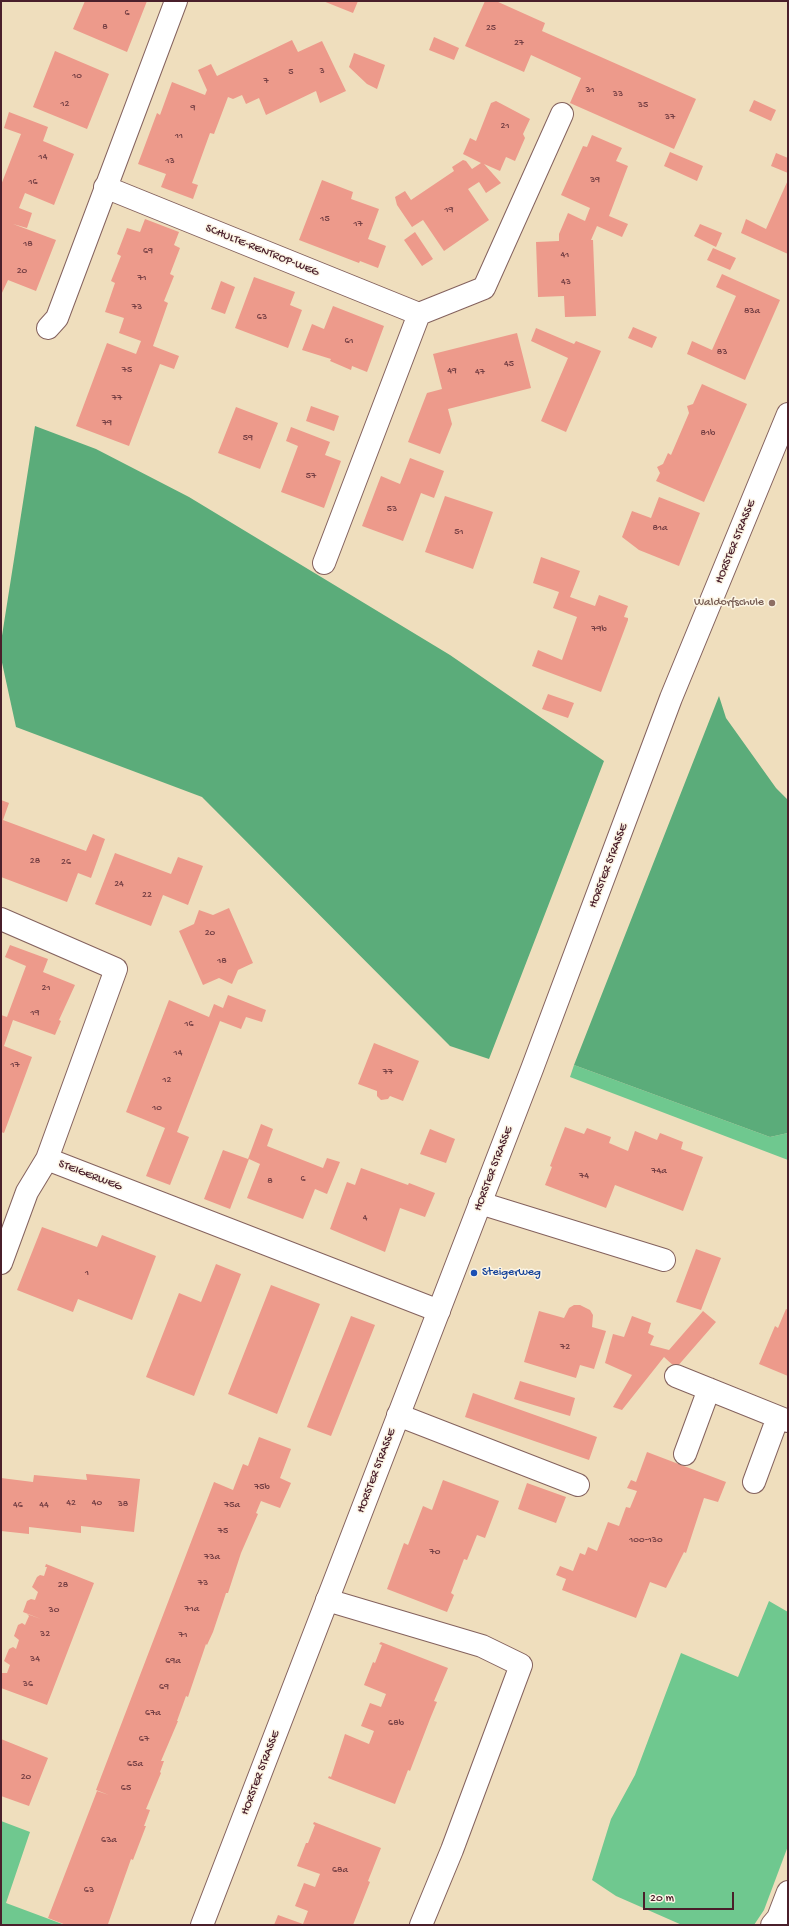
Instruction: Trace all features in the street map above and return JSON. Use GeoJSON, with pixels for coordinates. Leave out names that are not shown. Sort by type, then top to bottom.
{"type":"FeatureCollection","features":[{"type":"Feature","properties":{"kind":"street"},"geometry":{"type":"LineString","coordinates":[[48,328],[57,318],[176,1]]}},
{"type":"Feature","properties":{"kind":"street"},"geometry":{"type":"LineString","coordinates":[[324,563],[419,314],[484,288],[562,114]]}},
{"type":"Feature","properties":{"kind":"street","name":"SCHULTE-RENTROP-WEG"},"geometry":{"type":"LineString","coordinates":[[105,187],[419,314]]}},
{"type":"Feature","properties":{"kind":"street","name":"HORSTER STRASSE"},"geometry":{"type":"LineString","coordinates":[[202,1925],[439,1311],[672,698],[788,414]]}},
{"type":"Feature","properties":{"kind":"street","name":"STEIGERWEG"},"geometry":{"type":"LineString","coordinates":[[1,919],[116,969],[47,1159],[439,1311]]}},
{"type":"Feature","properties":{"kind":"street"},"geometry":{"type":"LineString","coordinates":[[1,1263],[27,1192],[47,1159]]}},
{"type":"Feature","properties":{"kind":"street"},"geometry":{"type":"LineString","coordinates":[[480,1202],[664,1260]]}},
{"type":"Feature","properties":{"kind":"street"},"geometry":{"type":"LineString","coordinates":[[676,1376],[783,1419],[754,1482]]}},
{"type":"Feature","properties":{"kind":"street"},"geometry":{"type":"LineString","coordinates":[[686,1454],[709,1389]]}},
{"type":"Feature","properties":{"kind":"street"},"geometry":{"type":"LineString","coordinates":[[398,1415],[578,1485]]}},
{"type":"Feature","properties":{"kind":"street"},"geometry":{"type":"LineString","coordinates":[[327,1600],[482,1646],[521,1665],[454,1843],[421,1925]]}},
{"type":"Feature","properties":{"kind":"street"},"geometry":{"type":"LineString","coordinates":[[772,1925],[778,1918],[788,1892]]}},
{"type":"Feature","properties":{"kind":"green space"},"geometry":{"type":"Polygon","coordinates":[[[35,426],[96,449],[189,497],[450,655],[604,761],[489,1059],[450,1046],[202,797],[16,727],[1,658],[1,642],[35,426]]]}},
{"type":"Feature","properties":{"kind":"green space"},"geometry":{"type":"Polygon","coordinates":[[[719,696],[726,718],[776,788],[788,800],[788,1133],[770,1137],[574,1065],[719,696]]]}},
{"type":"Feature","properties":{"kind":"green space"},"geometry":{"type":"Polygon","coordinates":[[[574,1065],[770,1137],[788,1133],[788,1160],[570,1077],[574,1065]]]}},
{"type":"Feature","properties":{"kind":"green space"},"geometry":{"type":"Polygon","coordinates":[[[769,1601],[788,1612],[788,1846],[764,1910],[754,1925],[682,1925],[616,1896],[592,1880],[611,1819],[635,1775],[681,1653],[738,1677],[769,1601]]]}},
{"type":"Feature","properties":{"kind":"green space"},"geometry":{"type":"Polygon","coordinates":[[[1,1821],[30,1832],[6,1903],[65,1925],[1,1925],[1,1821]]]}},
{"type":"Feature","properties":{"kind":"building"},"geometry":{"type":"Polygon","coordinates":[[[85,1],[147,1],[127,52],[73,29],[85,1]]]}},
{"type":"Feature","properties":{"kind":"building"},"geometry":{"type":"Polygon","coordinates":[[[323,1],[358,1],[353,13],[323,1]]]}},
{"type":"Feature","properties":{"kind":"building"},"geometry":{"type":"Polygon","coordinates":[[[485,1],[496,1],[545,23],[542,31],[696,99],[674,149],[570,103],[581,78],[531,55],[524,72],[465,46],[485,1]]]}},
{"type":"Feature","properties":{"kind":"building"},"geometry":{"type":"Polygon","coordinates":[[[434,37],[459,48],[454,60],[429,50],[434,37]]]}},
{"type":"Feature","properties":{"kind":"building"},"geometry":{"type":"Polygon","coordinates":[[[292,40],[298,52],[322,41],[346,91],[320,103],[316,91],[266,115],[259,98],[246,104],[242,95],[233,99],[228,97],[214,134],[210,133],[192,183],[198,185],[193,199],[161,187],[166,174],[138,164],[157,113],[160,115],[172,82],[205,95],[207,90],[198,70],[211,64],[217,76],[292,40]]]}},
{"type":"Feature","properties":{"kind":"building"},"geometry":{"type":"Polygon","coordinates":[[[55,51],[109,74],[87,129],[33,107],[55,51]]]}},
{"type":"Feature","properties":{"kind":"building"},"geometry":{"type":"Polygon","coordinates":[[[354,53],[385,65],[377,89],[367,84],[349,67],[354,53]]]}},
{"type":"Feature","properties":{"kind":"building"},"geometry":{"type":"Polygon","coordinates":[[[754,100],[776,110],[771,121],[749,111],[754,100]]]}},
{"type":"Feature","properties":{"kind":"building"},"geometry":{"type":"Polygon","coordinates":[[[496,101],[530,119],[523,134],[525,138],[515,161],[506,157],[500,171],[484,164],[501,183],[486,193],[479,182],[468,189],[489,220],[444,251],[423,220],[412,227],[397,205],[395,197],[405,191],[411,200],[454,171],[452,167],[463,160],[466,161],[472,169],[481,163],[463,154],[470,138],[476,141],[491,103],[496,101]]]}},
{"type":"Feature","properties":{"kind":"building"},"geometry":{"type":"Polygon","coordinates":[[[9,112],[48,127],[43,141],[74,154],[54,205],[25,193],[19,208],[32,213],[27,228],[13,224],[56,240],[36,291],[8,280],[1,295],[1,185],[21,134],[4,128],[9,112]]]}},
{"type":"Feature","properties":{"kind":"building"},"geometry":{"type":"Polygon","coordinates":[[[592,135],[622,148],[616,161],[628,166],[609,216],[628,224],[622,237],[597,226],[591,240],[593,240],[596,316],[565,317],[564,296],[538,297],[536,242],[559,241],[559,234],[568,213],[585,221],[590,208],[561,195],[583,146],[587,147],[592,135]]]}},
{"type":"Feature","properties":{"kind":"building"},"geometry":{"type":"Polygon","coordinates":[[[670,152],[703,166],[697,181],[664,166],[670,152]]]}},
{"type":"Feature","properties":{"kind":"building"},"geometry":{"type":"Polygon","coordinates":[[[776,153],[788,158],[788,173],[771,166],[776,153]]]}},
{"type":"Feature","properties":{"kind":"building"},"geometry":{"type":"Polygon","coordinates":[[[322,180],[353,192],[351,199],[379,209],[368,239],[386,246],[378,268],[360,261],[359,263],[299,240],[322,180]]]}},
{"type":"Feature","properties":{"kind":"building"},"geometry":{"type":"Polygon","coordinates":[[[788,180],[788,254],[741,233],[746,219],[766,229],[788,180]]]}},
{"type":"Feature","properties":{"kind":"building"},"geometry":{"type":"Polygon","coordinates":[[[145,219],[179,232],[174,245],[180,248],[170,274],[174,276],[164,301],[168,303],[153,346],[179,356],[174,369],[160,364],[129,446],[76,426],[107,343],[136,354],[141,341],[119,333],[124,318],[105,312],[115,283],[111,281],[121,256],[117,254],[127,228],[140,232],[145,219]]]}},
{"type":"Feature","properties":{"kind":"building"},"geometry":{"type":"Polygon","coordinates":[[[700,224],[722,233],[716,247],[694,236],[700,224]]]}},
{"type":"Feature","properties":{"kind":"building"},"geometry":{"type":"Polygon","coordinates":[[[415,232],[433,259],[422,266],[404,240],[415,232]]]}},
{"type":"Feature","properties":{"kind":"building"},"geometry":{"type":"Polygon","coordinates":[[[713,248],[736,258],[730,270],[707,260],[713,248]]]}},
{"type":"Feature","properties":{"kind":"building"},"geometry":{"type":"Polygon","coordinates":[[[722,274],[780,300],[745,380],[687,354],[692,341],[712,350],[736,296],[716,287],[722,274]]]}},
{"type":"Feature","properties":{"kind":"building"},"geometry":{"type":"Polygon","coordinates":[[[254,277],[295,292],[290,305],[302,310],[288,348],[235,328],[254,277]]]}},
{"type":"Feature","properties":{"kind":"building"},"geometry":{"type":"Polygon","coordinates":[[[221,281],[235,287],[225,314],[211,309],[221,281]]]}},
{"type":"Feature","properties":{"kind":"building"},"geometry":{"type":"Polygon","coordinates":[[[333,306],[384,326],[367,372],[352,366],[351,370],[330,361],[331,359],[302,350],[312,324],[324,329],[333,306]]]}},
{"type":"Feature","properties":{"kind":"building"},"geometry":{"type":"Polygon","coordinates":[[[633,327],[657,337],[652,348],[628,338],[633,327]]]}},
{"type":"Feature","properties":{"kind":"building"},"geometry":{"type":"Polygon","coordinates":[[[536,328],[574,344],[576,341],[601,351],[566,432],[541,421],[568,358],[531,341],[536,328]]]}},
{"type":"Feature","properties":{"kind":"building"},"geometry":{"type":"Polygon","coordinates":[[[517,333],[531,388],[448,409],[452,424],[440,454],[408,442],[427,393],[442,389],[433,354],[517,333]]]}},
{"type":"Feature","properties":{"kind":"building"},"geometry":{"type":"Polygon","coordinates":[[[702,384],[747,404],[704,502],[656,481],[660,473],[657,467],[663,464],[668,453],[671,455],[689,413],[687,406],[693,404],[702,384]]]}},
{"type":"Feature","properties":{"kind":"building"},"geometry":{"type":"Polygon","coordinates":[[[311,406],[339,416],[334,431],[306,421],[311,406]]]}},
{"type":"Feature","properties":{"kind":"building"},"geometry":{"type":"Polygon","coordinates":[[[236,407],[278,423],[260,469],[218,453],[236,407]]]}},
{"type":"Feature","properties":{"kind":"building"},"geometry":{"type":"Polygon","coordinates":[[[291,427],[330,442],[325,455],[341,461],[324,508],[281,492],[298,446],[286,441],[291,427]]]}},
{"type":"Feature","properties":{"kind":"building"},"geometry":{"type":"Polygon","coordinates":[[[410,458],[444,471],[434,498],[421,493],[403,541],[362,526],[381,476],[400,484],[410,458]]]}},
{"type":"Feature","properties":{"kind":"building"},"geometry":{"type":"Polygon","coordinates":[[[445,496],[493,512],[473,569],[425,552],[445,496]]]}},
{"type":"Feature","properties":{"kind":"building"},"geometry":{"type":"Polygon","coordinates":[[[659,497],[700,513],[679,566],[639,550],[622,537],[632,511],[651,518],[659,497]]]}},
{"type":"Feature","properties":{"kind":"building"},"geometry":{"type":"Polygon","coordinates":[[[541,557],[580,571],[570,597],[595,606],[599,595],[628,606],[624,617],[628,618],[628,620],[601,692],[532,666],[538,650],[562,660],[577,617],[553,608],[559,592],[533,583],[541,557]]]}},
{"type":"Feature","properties":{"kind":"building"},"geometry":{"type":"Polygon","coordinates":[[[548,694],[574,703],[568,718],[542,709],[548,694]]]}},
{"type":"Feature","properties":{"kind":"building"},"geometry":{"type":"Polygon","coordinates":[[[1,800],[9,803],[3,820],[86,851],[93,834],[105,839],[91,878],[78,873],[67,902],[1,877],[1,800]]]}},
{"type":"Feature","properties":{"kind":"building"},"geometry":{"type":"Polygon","coordinates":[[[115,853],[171,874],[178,857],[203,866],[188,905],[163,895],[151,926],[95,904],[115,853]]]}},
{"type":"Feature","properties":{"kind":"building"},"geometry":{"type":"Polygon","coordinates":[[[229,908],[253,963],[238,970],[232,984],[219,978],[203,985],[179,931],[194,924],[199,910],[213,915],[229,908]]]}},
{"type":"Feature","properties":{"kind":"building"},"geometry":{"type":"Polygon","coordinates":[[[10,945],[48,959],[43,972],[75,985],[59,1020],[61,1021],[55,1035],[13,1020],[4,1046],[32,1057],[4,1133],[1,1132],[1,1015],[7,1017],[26,966],[5,957],[10,945]]]}},
{"type":"Feature","properties":{"kind":"building"},"geometry":{"type":"Polygon","coordinates":[[[228,995],[266,1010],[262,1022],[246,1017],[241,1029],[220,1021],[177,1132],[189,1137],[170,1185],[146,1176],[165,1128],[126,1112],[169,1000],[209,1017],[214,1004],[223,1008],[228,995]]]}},
{"type":"Feature","properties":{"kind":"building"},"geometry":{"type":"Polygon","coordinates":[[[374,1043],[419,1061],[403,1101],[390,1096],[388,1099],[381,1100],[377,1096],[377,1091],[358,1084],[374,1043]]]}},
{"type":"Feature","properties":{"kind":"building"},"geometry":{"type":"Polygon","coordinates":[[[261,1124],[273,1129],[267,1146],[323,1168],[327,1158],[340,1162],[327,1194],[315,1189],[303,1219],[247,1198],[260,1164],[249,1159],[230,1209],[204,1199],[223,1150],[248,1159],[261,1124]]]}},
{"type":"Feature","properties":{"kind":"building"},"geometry":{"type":"Polygon","coordinates":[[[565,1127],[584,1134],[587,1128],[611,1137],[609,1143],[628,1151],[635,1131],[657,1140],[660,1133],[683,1142],[681,1149],[703,1157],[683,1211],[615,1185],[606,1208],[545,1185],[552,1167],[550,1166],[565,1127]]]}},
{"type":"Feature","properties":{"kind":"building"},"geometry":{"type":"Polygon","coordinates":[[[430,1129],[455,1139],[446,1163],[420,1154],[430,1129]]]}},
{"type":"Feature","properties":{"kind":"building"},"geometry":{"type":"Polygon","coordinates":[[[361,1168],[435,1193],[425,1217],[400,1208],[385,1252],[330,1229],[347,1182],[355,1185],[361,1168]]]}},
{"type":"Feature","properties":{"kind":"building"},"geometry":{"type":"Polygon","coordinates":[[[42,1227],[97,1247],[102,1235],[156,1256],[132,1320],[78,1299],[73,1312],[17,1290],[42,1227]]]}},
{"type":"Feature","properties":{"kind":"building"},"geometry":{"type":"Polygon","coordinates":[[[696,1249],[721,1258],[701,1310],[676,1302],[696,1249]]]}},
{"type":"Feature","properties":{"kind":"building"},"geometry":{"type":"Polygon","coordinates":[[[216,1264],[241,1274],[194,1396],[146,1377],[179,1293],[201,1302],[216,1264]]]}},
{"type":"Feature","properties":{"kind":"building"},"geometry":{"type":"Polygon","coordinates":[[[271,1285],[320,1304],[277,1414],[228,1394],[271,1285]]]}},
{"type":"Feature","properties":{"kind":"building"},"geometry":{"type":"Polygon","coordinates":[[[574,1305],[580,1305],[590,1310],[593,1315],[592,1327],[606,1331],[594,1369],[580,1365],[576,1378],[524,1362],[539,1311],[564,1318],[569,1308],[574,1305]]]}},
{"type":"Feature","properties":{"kind":"building"},"geometry":{"type":"Polygon","coordinates":[[[786,1309],[788,1310],[788,1376],[759,1364],[775,1326],[778,1328],[786,1309]]]}},
{"type":"Feature","properties":{"kind":"building"},"geometry":{"type":"Polygon","coordinates":[[[703,1311],[716,1322],[676,1368],[664,1357],[622,1410],[613,1407],[632,1375],[605,1363],[613,1334],[624,1337],[632,1316],[651,1323],[648,1333],[654,1336],[650,1345],[669,1350],[703,1311]]]}},
{"type":"Feature","properties":{"kind":"building"},"geometry":{"type":"Polygon","coordinates":[[[351,1316],[375,1325],[331,1436],[307,1427],[351,1316]]]}},
{"type":"Feature","properties":{"kind":"building"},"geometry":{"type":"Polygon","coordinates":[[[520,1381],[575,1398],[570,1416],[514,1399],[520,1381]]]}},
{"type":"Feature","properties":{"kind":"building"},"geometry":{"type":"Polygon","coordinates":[[[473,1393],[597,1437],[589,1460],[465,1417],[473,1393]]]}},
{"type":"Feature","properties":{"kind":"building"},"geometry":{"type":"Polygon","coordinates":[[[259,1437],[291,1449],[280,1478],[291,1483],[280,1508],[261,1501],[256,1513],[258,1514],[241,1553],[228,1593],[226,1593],[213,1632],[207,1645],[206,1644],[188,1697],[186,1696],[178,1721],[161,1761],[164,1761],[160,1772],[161,1773],[146,1809],[150,1810],[144,1826],[146,1826],[133,1860],[131,1859],[108,1924],[66,1925],[48,1918],[97,1791],[109,1795],[96,1790],[214,1482],[233,1490],[243,1464],[248,1466],[259,1437]]]}},
{"type":"Feature","properties":{"kind":"building"},"geometry":{"type":"Polygon","coordinates":[[[647,1452],[726,1482],[718,1502],[704,1498],[686,1553],[684,1552],[666,1588],[650,1582],[636,1618],[562,1590],[566,1579],[556,1575],[560,1566],[573,1571],[580,1553],[585,1555],[588,1547],[597,1551],[608,1522],[619,1526],[626,1507],[630,1508],[637,1491],[627,1488],[631,1480],[636,1482],[647,1452]]]}},
{"type":"Feature","properties":{"kind":"building"},"geometry":{"type":"Polygon","coordinates":[[[86,1474],[140,1479],[134,1532],[81,1526],[81,1533],[29,1527],[29,1534],[1,1531],[1,1478],[33,1482],[34,1475],[87,1480],[86,1474]]]}},
{"type":"Feature","properties":{"kind":"building"},"geometry":{"type":"Polygon","coordinates":[[[443,1480],[499,1501],[485,1538],[477,1535],[467,1560],[464,1559],[451,1593],[454,1595],[447,1612],[387,1589],[404,1543],[408,1545],[423,1506],[432,1510],[443,1480]]]}},
{"type":"Feature","properties":{"kind":"building"},"geometry":{"type":"Polygon","coordinates":[[[527,1483],[566,1497],[556,1523],[518,1509],[527,1483]]]}},
{"type":"Feature","properties":{"kind":"building"},"geometry":{"type":"Polygon","coordinates":[[[46,1564],[94,1583],[47,1705],[1,1688],[1,1673],[7,1673],[10,1665],[4,1661],[9,1649],[13,1647],[16,1649],[19,1640],[14,1636],[18,1625],[22,1623],[25,1625],[29,1616],[27,1614],[41,1619],[23,1612],[27,1601],[31,1599],[35,1600],[38,1592],[32,1587],[37,1577],[40,1575],[44,1576],[47,1567],[45,1567],[46,1564]]]}},
{"type":"Feature","properties":{"kind":"building"},"geometry":{"type":"Polygon","coordinates":[[[381,1642],[448,1668],[434,1701],[437,1702],[410,1771],[408,1770],[395,1804],[328,1778],[329,1776],[331,1777],[345,1734],[369,1744],[374,1731],[361,1726],[370,1703],[381,1707],[386,1694],[364,1685],[373,1662],[375,1663],[382,1645],[379,1644],[381,1642]]]}},
{"type":"Feature","properties":{"kind":"building"},"geometry":{"type":"Polygon","coordinates":[[[1,1739],[48,1758],[29,1806],[1,1796],[1,1739]]]}},
{"type":"Feature","properties":{"kind":"building"},"geometry":{"type":"Polygon","coordinates":[[[314,1822],[381,1848],[368,1881],[370,1882],[353,1925],[274,1925],[278,1915],[303,1924],[308,1911],[295,1906],[304,1883],[315,1887],[320,1874],[297,1866],[315,1825],[313,1824],[314,1822]]]}},
{"type":"Feature","properties":{"kind":"place","name":"Waldorfschule"},"geometry":{"type":"Point","coordinates":[772,603]}},
{"type":"Feature","properties":{"kind":"place","name":"Steigerweg"},"geometry":{"type":"Point","coordinates":[474,1273]}}]}
